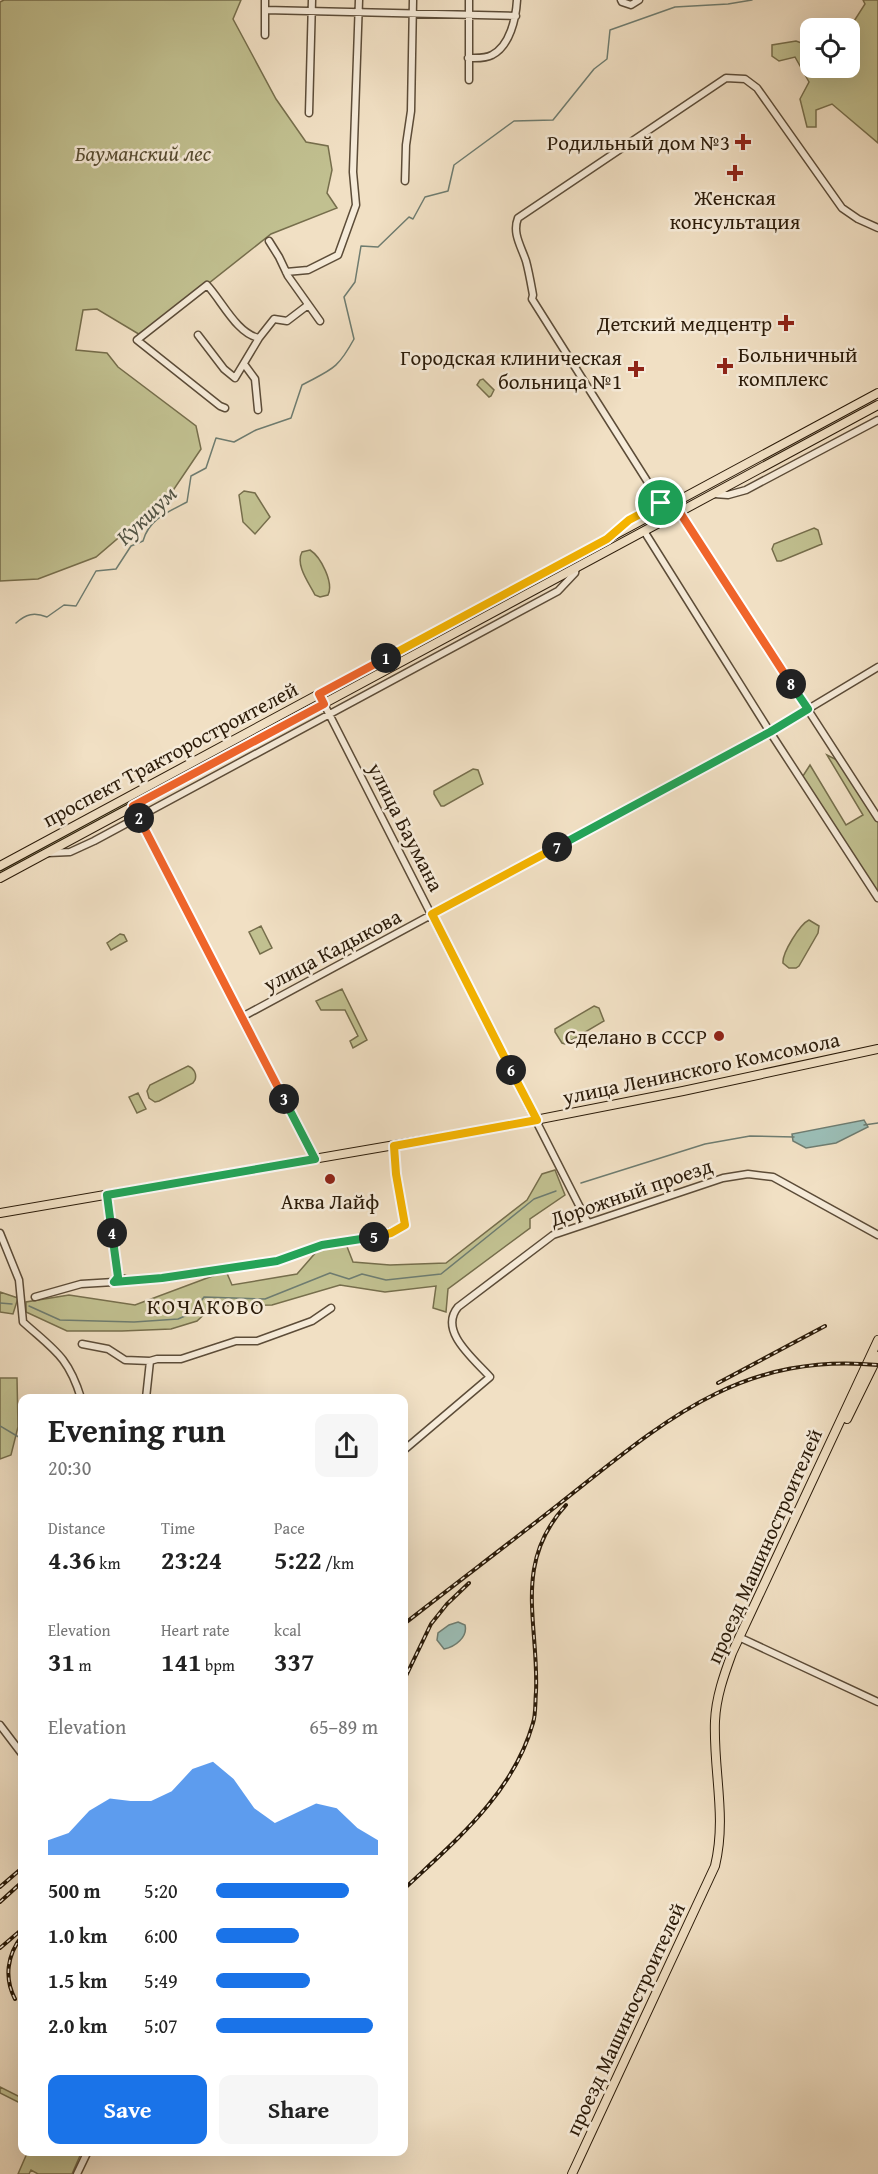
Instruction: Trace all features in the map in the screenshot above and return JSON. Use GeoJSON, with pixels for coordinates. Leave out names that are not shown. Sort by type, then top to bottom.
{"type":"FeatureCollection","features":[{"type":"Feature","properties":{"kind":"main road","name":"проспект Тракторостроителей"},"geometry":{"type":"LineString","coordinates":[[0,866],[878,393]]}},
{"type":"Feature","properties":{"kind":"main road","name":"проспект Тракторостроителей"},"geometry":{"type":"LineString","coordinates":[[0,878],[878,405]]}},
{"type":"Feature","properties":{"kind":"main road"},"geometry":{"type":"LineString","coordinates":[[847,410],[852,419]]}},
{"type":"Feature","properties":{"kind":"main road"},"geometry":{"type":"LineString","coordinates":[[795,438],[800,447]]}},
{"type":"Feature","properties":{"kind":"main road"},"geometry":{"type":"LineString","coordinates":[[721,477],[726,487]]}},
{"type":"Feature","properties":{"kind":"main road"},"geometry":{"type":"LineString","coordinates":[[672,504],[680,512]]}},
{"type":"Feature","properties":{"kind":"main road"},"geometry":{"type":"LineString","coordinates":[[642,520],[644,531]]}},
{"type":"Feature","properties":{"kind":"main road"},"geometry":{"type":"LineString","coordinates":[[319,694],[324,704]]}},
{"type":"Feature","properties":{"kind":"main road","name":"улица Ленинского Комсомола"},"geometry":{"type":"LineString","coordinates":[[0,1213],[537,1120],[878,1048]]}},
{"type":"Feature","properties":{"kind":"main road","name":"проезд Машиностроителей"},"geometry":{"type":"LineString","coordinates":[[572,2174],[675,1957],[708,1884],[717,1857],[721,1803],[715,1737],[723,1677],[878,1340]]}},
{"type":"Feature","properties":{"kind":"main road","name":"проезд Машиностроителей"},"geometry":{"type":"LineString","coordinates":[[821,1467],[878,1356]]}},
{"type":"Feature","properties":{"kind":"main road","name":"проезд Машиностроителей"},"geometry":{"type":"LineString","coordinates":[[577,2174],[630,2054]]}},
{"type":"Feature","properties":{"kind":"street"},"geometry":{"type":"LineString","coordinates":[[265,35],[266,0]]}},
{"type":"Feature","properties":{"kind":"street"},"geometry":{"type":"LineString","coordinates":[[309,113],[312,0]]}},
{"type":"Feature","properties":{"kind":"street"},"geometry":{"type":"LineString","coordinates":[[286,272],[308,270],[338,255],[356,205],[353,179],[359,0]]}},
{"type":"Feature","properties":{"kind":"street"},"geometry":{"type":"LineString","coordinates":[[405,181],[405,148],[411,111],[413,0]]}},
{"type":"Feature","properties":{"kind":"street"},"geometry":{"type":"LineString","coordinates":[[469,80],[470,0]]}},
{"type":"Feature","properties":{"kind":"street"},"geometry":{"type":"LineString","coordinates":[[468,58],[480,58],[494,54],[504,44],[516,16],[517,0]]}},
{"type":"Feature","properties":{"kind":"street"},"geometry":{"type":"LineString","coordinates":[[621,0],[631,5],[639,0]]}},
{"type":"Feature","properties":{"kind":"street"},"geometry":{"type":"LineString","coordinates":[[265,10],[516,16]]}},
{"type":"Feature","properties":{"kind":"street"},"geometry":{"type":"LineString","coordinates":[[661,503],[532,299],[525,260],[515,226],[518,218],[726,78],[745,79],[757,88],[842,208],[858,219],[878,228]]}},
{"type":"Feature","properties":{"kind":"street"},"geometry":{"type":"LineString","coordinates":[[269,241],[286,272],[320,321]]}},
{"type":"Feature","properties":{"kind":"street"},"geometry":{"type":"LineString","coordinates":[[225,408],[137,340],[207,285],[245,333],[259,339]]}},
{"type":"Feature","properties":{"kind":"street"},"geometry":{"type":"LineString","coordinates":[[198,335],[232,377],[238,376],[259,339],[274,319],[287,321],[308,305]]}},
{"type":"Feature","properties":{"kind":"street"},"geometry":{"type":"LineString","coordinates":[[244,364],[255,379],[258,410]]}},
{"type":"Feature","properties":{"kind":"street"},"geometry":{"type":"LineString","coordinates":[[712,494],[728,495],[746,490],[878,420]]}},
{"type":"Feature","properties":{"kind":"street"},"geometry":{"type":"LineString","coordinates":[[607,539],[629,520],[661,503],[672,504]]}},
{"type":"Feature","properties":{"kind":"street"},"geometry":{"type":"LineString","coordinates":[[680,512],[878,818]]}},
{"type":"Feature","properties":{"kind":"street"},"geometry":{"type":"LineString","coordinates":[[644,531],[770,732],[878,898]]}},
{"type":"Feature","properties":{"kind":"street","name":"проспект Тракторостроителей"},"geometry":{"type":"LineString","coordinates":[[46,854],[70,852],[329,715],[562,588],[575,573],[576,567]]}},
{"type":"Feature","properties":{"kind":"street"},"geometry":{"type":"LineString","coordinates":[[528,593],[543,599]]}},
{"type":"Feature","properties":{"kind":"street","name":"улица Кадыкова"},"geometry":{"type":"LineString","coordinates":[[242,1017],[770,732],[878,667]]}},
{"type":"Feature","properties":{"kind":"street","name":"улица Баумана"},"geometry":{"type":"LineString","coordinates":[[324,704],[588,1223]]}},
{"type":"Feature","properties":{"kind":"street"},"geometry":{"type":"LineString","coordinates":[[133,806],[315,1159]]}},
{"type":"Feature","properties":{"kind":"street"},"geometry":{"type":"LineString","coordinates":[[34,1297],[81,1284],[171,1277],[277,1261],[322,1245],[391,1233],[405,1225],[396,1174],[394,1146]]}},
{"type":"Feature","properties":{"kind":"street","name":"Дорожный проезд"},"geometry":{"type":"LineString","coordinates":[[408,1447],[490,1377],[453,1332],[451,1317],[458,1307],[547,1238],[723,1178],[748,1174],[785,1182],[878,1234]]}},
{"type":"Feature","properties":{"kind":"street"},"geometry":{"type":"LineString","coordinates":[[107,1195],[116,1280]]}},
{"type":"Feature","properties":{"kind":"street"},"geometry":{"type":"LineString","coordinates":[[0,1233],[19,1280],[23,1322],[64,1359],[75,1379],[80,1394]]}},
{"type":"Feature","properties":{"kind":"street"},"geometry":{"type":"LineString","coordinates":[[82,1344],[108,1349],[125,1360],[181,1359],[236,1341],[257,1341],[312,1321],[331,1308]]}},
{"type":"Feature","properties":{"kind":"street"},"geometry":{"type":"LineString","coordinates":[[146,1394],[150,1361]]}},
{"type":"Feature","properties":{"kind":"street"},"geometry":{"type":"LineString","coordinates":[[741,1638],[878,1702]]}},
{"type":"Feature","properties":{"kind":"street"},"geometry":{"type":"LineString","coordinates":[[0,1725],[18,1749]]}},
{"type":"Feature","properties":{"kind":"street"},"geometry":{"type":"LineString","coordinates":[[77,2174],[86,2156]]}},
{"type":"Feature","properties":{"kind":"green space","name":"Бауманский лес"},"geometry":{"type":"Polygon","coordinates":[[[4,0],[241,0],[233,19],[276,99],[306,142],[328,146],[332,170],[327,193],[337,208],[271,234],[142,336],[97,309],[83,310],[76,350],[107,353],[118,367],[196,426],[201,449],[172,492],[96,557],[38,579],[0,581],[0,2],[4,0]]]}},
{"type":"Feature","properties":{"kind":"green space"},"geometry":{"type":"Polygon","coordinates":[[[863,0],[878,0],[878,143],[832,104],[816,110],[816,127],[807,127],[800,99],[809,82],[807,78],[860,78],[860,18],[856,18],[865,4],[863,0]]]}},
{"type":"Feature","properties":{"kind":"green space"},"geometry":{"type":"Polygon","coordinates":[[[800,42],[800,66],[795,57],[779,61],[772,56],[772,45],[800,42]]]}},
{"type":"Feature","properties":{"kind":"green space"},"geometry":{"type":"Polygon","coordinates":[[[483,379],[494,390],[489,397],[477,385],[483,379]]]}},
{"type":"Feature","properties":{"kind":"green space"},"geometry":{"type":"Polygon","coordinates":[[[244,491],[255,493],[270,517],[255,534],[243,522],[239,495],[244,491]]]}},
{"type":"Feature","properties":{"kind":"green space"},"geometry":{"type":"Polygon","coordinates":[[[814,528],[818,530],[822,544],[777,561],[772,549],[774,544],[814,528]]]}},
{"type":"Feature","properties":{"kind":"green space"},"geometry":{"type":"Polygon","coordinates":[[[310,550],[318,558],[328,577],[328,595],[320,597],[315,595],[304,574],[300,557],[302,552],[310,550]]]}},
{"type":"Feature","properties":{"kind":"green space"},"geometry":{"type":"Polygon","coordinates":[[[567,565],[568,567],[332,694],[331,692],[567,565]]]}},
{"type":"Feature","properties":{"kind":"green space"},"geometry":{"type":"Polygon","coordinates":[[[245,737],[246,739],[0,875],[0,871],[245,737]]]}},
{"type":"Feature","properties":{"kind":"green space"},"geometry":{"type":"Polygon","coordinates":[[[827,755],[841,762],[878,819],[878,897],[801,779],[810,765],[846,825],[863,815],[827,755]]]}},
{"type":"Feature","properties":{"kind":"green space"},"geometry":{"type":"Polygon","coordinates":[[[473,769],[478,770],[483,784],[441,806],[434,791],[473,769]]]}},
{"type":"Feature","properties":{"kind":"green space"},"geometry":{"type":"Polygon","coordinates":[[[809,920],[819,926],[818,933],[799,966],[789,968],[783,963],[785,953],[797,933],[809,920]]]}},
{"type":"Feature","properties":{"kind":"green space"},"geometry":{"type":"Polygon","coordinates":[[[261,926],[272,948],[260,954],[249,932],[261,926]]]}},
{"type":"Feature","properties":{"kind":"green space"},"geometry":{"type":"Polygon","coordinates":[[[120,934],[124,935],[127,941],[111,950],[107,943],[120,934]]]}},
{"type":"Feature","properties":{"kind":"green space"},"geometry":{"type":"Polygon","coordinates":[[[342,989],[367,1040],[353,1048],[350,1041],[358,1036],[345,1010],[321,1010],[316,1001],[342,989]]]}},
{"type":"Feature","properties":{"kind":"green space"},"geometry":{"type":"Polygon","coordinates":[[[594,1006],[599,1008],[604,1021],[565,1044],[562,1043],[555,1029],[594,1006]]]}},
{"type":"Feature","properties":{"kind":"green space"},"geometry":{"type":"Polygon","coordinates":[[[188,1066],[195,1073],[193,1083],[159,1101],[155,1102],[149,1098],[147,1091],[150,1085],[188,1066]]]}},
{"type":"Feature","properties":{"kind":"green space"},"geometry":{"type":"Polygon","coordinates":[[[138,1093],[146,1109],[137,1113],[129,1097],[138,1093]]]}},
{"type":"Feature","properties":{"kind":"green space"},"geometry":{"type":"Polygon","coordinates":[[[555,1170],[565,1195],[530,1219],[530,1228],[448,1289],[446,1312],[433,1308],[436,1286],[385,1292],[340,1285],[272,1305],[213,1306],[197,1321],[171,1329],[67,1331],[26,1312],[26,1302],[69,1295],[135,1305],[226,1271],[232,1285],[297,1274],[318,1250],[346,1244],[353,1262],[390,1265],[446,1263],[527,1200],[542,1174],[555,1170]]]}},
{"type":"Feature","properties":{"kind":"green space"},"geometry":{"type":"Polygon","coordinates":[[[0,1292],[18,1298],[13,1314],[0,1312],[0,1292]]]}},
{"type":"Feature","properties":{"kind":"green space"},"geometry":{"type":"Polygon","coordinates":[[[0,1378],[17,1378],[18,1427],[11,1455],[0,1459],[0,1378]]]}},
{"type":"Feature","properties":{"kind":"green space"},"geometry":{"type":"Polygon","coordinates":[[[0,2087],[18,2096],[18,2102],[0,2093],[0,2087]]]}},
{"type":"Feature","properties":{"kind":"green space"},"geometry":{"type":"Polygon","coordinates":[[[26,2156],[80,2156],[72,2174],[38,2174],[31,2170],[29,2174],[18,2174],[26,2156]]]}},
{"type":"Feature","properties":{"kind":"water"},"geometry":{"type":"Polygon","coordinates":[[[864,1120],[868,1127],[836,1143],[806,1148],[793,1141],[792,1134],[864,1120]]]}},
{"type":"Feature","properties":{"kind":"water"},"geometry":{"type":"Polygon","coordinates":[[[458,1622],[465,1625],[465,1634],[456,1644],[444,1649],[437,1640],[438,1633],[458,1622]]]}},
{"type":"Feature","properties":{"kind":"waterway","name":"Кукшум"},"geometry":{"type":"LineString","coordinates":[[16,623],[30,615],[47,617],[64,605],[76,606],[96,571],[116,569],[131,546],[143,541],[155,522],[166,513],[187,502],[191,476],[206,468],[216,438],[234,442],[256,430],[291,418],[302,385],[333,368],[354,339],[344,297],[355,282],[361,246],[378,247],[409,217],[413,219],[425,197],[448,191],[454,165],[514,121],[553,120],[594,69],[607,59],[610,30],[675,7],[728,4],[752,0]]}},
{"type":"Feature","properties":{"kind":"waterway"},"geometry":{"type":"LineString","coordinates":[[864,1125],[878,1123]]}},
{"type":"Feature","properties":{"kind":"waterway"},"geometry":{"type":"LineString","coordinates":[[581,1183],[705,1144],[750,1136],[794,1137]]}},
{"type":"Feature","properties":{"kind":"waterway"},"geometry":{"type":"LineString","coordinates":[[29,1306],[60,1320],[134,1322],[178,1319],[192,1313],[204,1297],[265,1299],[330,1273],[349,1279],[362,1274],[386,1280],[441,1274],[534,1199],[556,1191]]}},
{"type":"Feature","properties":{"kind":"waterway"},"geometry":{"type":"LineString","coordinates":[[0,1303],[12,1304]]}},
{"type":"Feature","properties":{"kind":"waterway"},"geometry":{"type":"LineString","coordinates":[[0,1426],[18,1437]]}},
{"type":"Feature","properties":{"kind":"railway"},"geometry":{"type":"LineString","coordinates":[[718,1383],[825,1326]]}},
{"type":"Feature","properties":{"kind":"railway"},"geometry":{"type":"LineString","coordinates":[[408,1621],[632,1447],[668,1421],[704,1400],[742,1382],[783,1370],[828,1364],[878,1365]]}},
{"type":"Feature","properties":{"kind":"railway"},"geometry":{"type":"LineString","coordinates":[[408,1885],[480,1815],[512,1772],[524,1749],[535,1716],[536,1667],[532,1595],[534,1572],[539,1549],[549,1527],[566,1505]]}},
{"type":"Feature","properties":{"kind":"railway"},"geometry":{"type":"LineString","coordinates":[[408,1672],[431,1624],[447,1604],[469,1583]]}},
{"type":"Feature","properties":{"kind":"railway"},"geometry":{"type":"LineString","coordinates":[[0,1887],[18,1871]]}},
{"type":"Feature","properties":{"kind":"railway"},"geometry":{"type":"LineString","coordinates":[[0,1902],[18,1886]]}},
{"type":"Feature","properties":{"kind":"railway"},"geometry":{"type":"LineString","coordinates":[[0,1948],[18,1933]]}},
{"type":"Feature","properties":{"kind":"railway"},"geometry":{"type":"LineString","coordinates":[[15,1999],[8,1975],[10,1959],[18,1942]]}},
{"type":"Feature","properties":{"kind":"place","name":"Родильный дом №3"},"geometry":{"type":"Point","coordinates":[743,142]}},
{"type":"Feature","properties":{"kind":"place","name":"Женская консультация"},"geometry":{"type":"Point","coordinates":[735,173]}},
{"type":"Feature","properties":{"kind":"place","name":"Детский медцентр"},"geometry":{"type":"Point","coordinates":[786,323]}},
{"type":"Feature","properties":{"kind":"place","name":"Больничный комплекс"},"geometry":{"type":"Point","coordinates":[725,366]}},
{"type":"Feature","properties":{"kind":"place","name":"Городская клиническая больница №1"},"geometry":{"type":"Point","coordinates":[636,369]}},
{"type":"Feature","properties":{"kind":"place","name":"Сделано в СССР"},"geometry":{"type":"Point","coordinates":[719,1036]}},
{"type":"Feature","properties":{"kind":"place","name":"Аква Лайф"},"geometry":{"type":"Point","coordinates":[330,1179]}},
{"type":"Feature","properties":{"kind":"district","name":"КОЧАКОВО"},"geometry":{"type":"Point","coordinates":[206,1306]}},
{"type":"Feature","properties":{"kind":"route"},"geometry":{"type":"LineString","coordinates":[[661,503],[672,504],[677,508],[808,709],[770,732],[432,914],[537,1120],[394,1146],[394,1163],[405,1225],[391,1233],[322,1245],[277,1261],[179,1276],[114,1282],[118,1277],[107,1195],[315,1159],[133,806],[324,704],[319,694],[607,539],[629,520],[661,503]]}}]}
